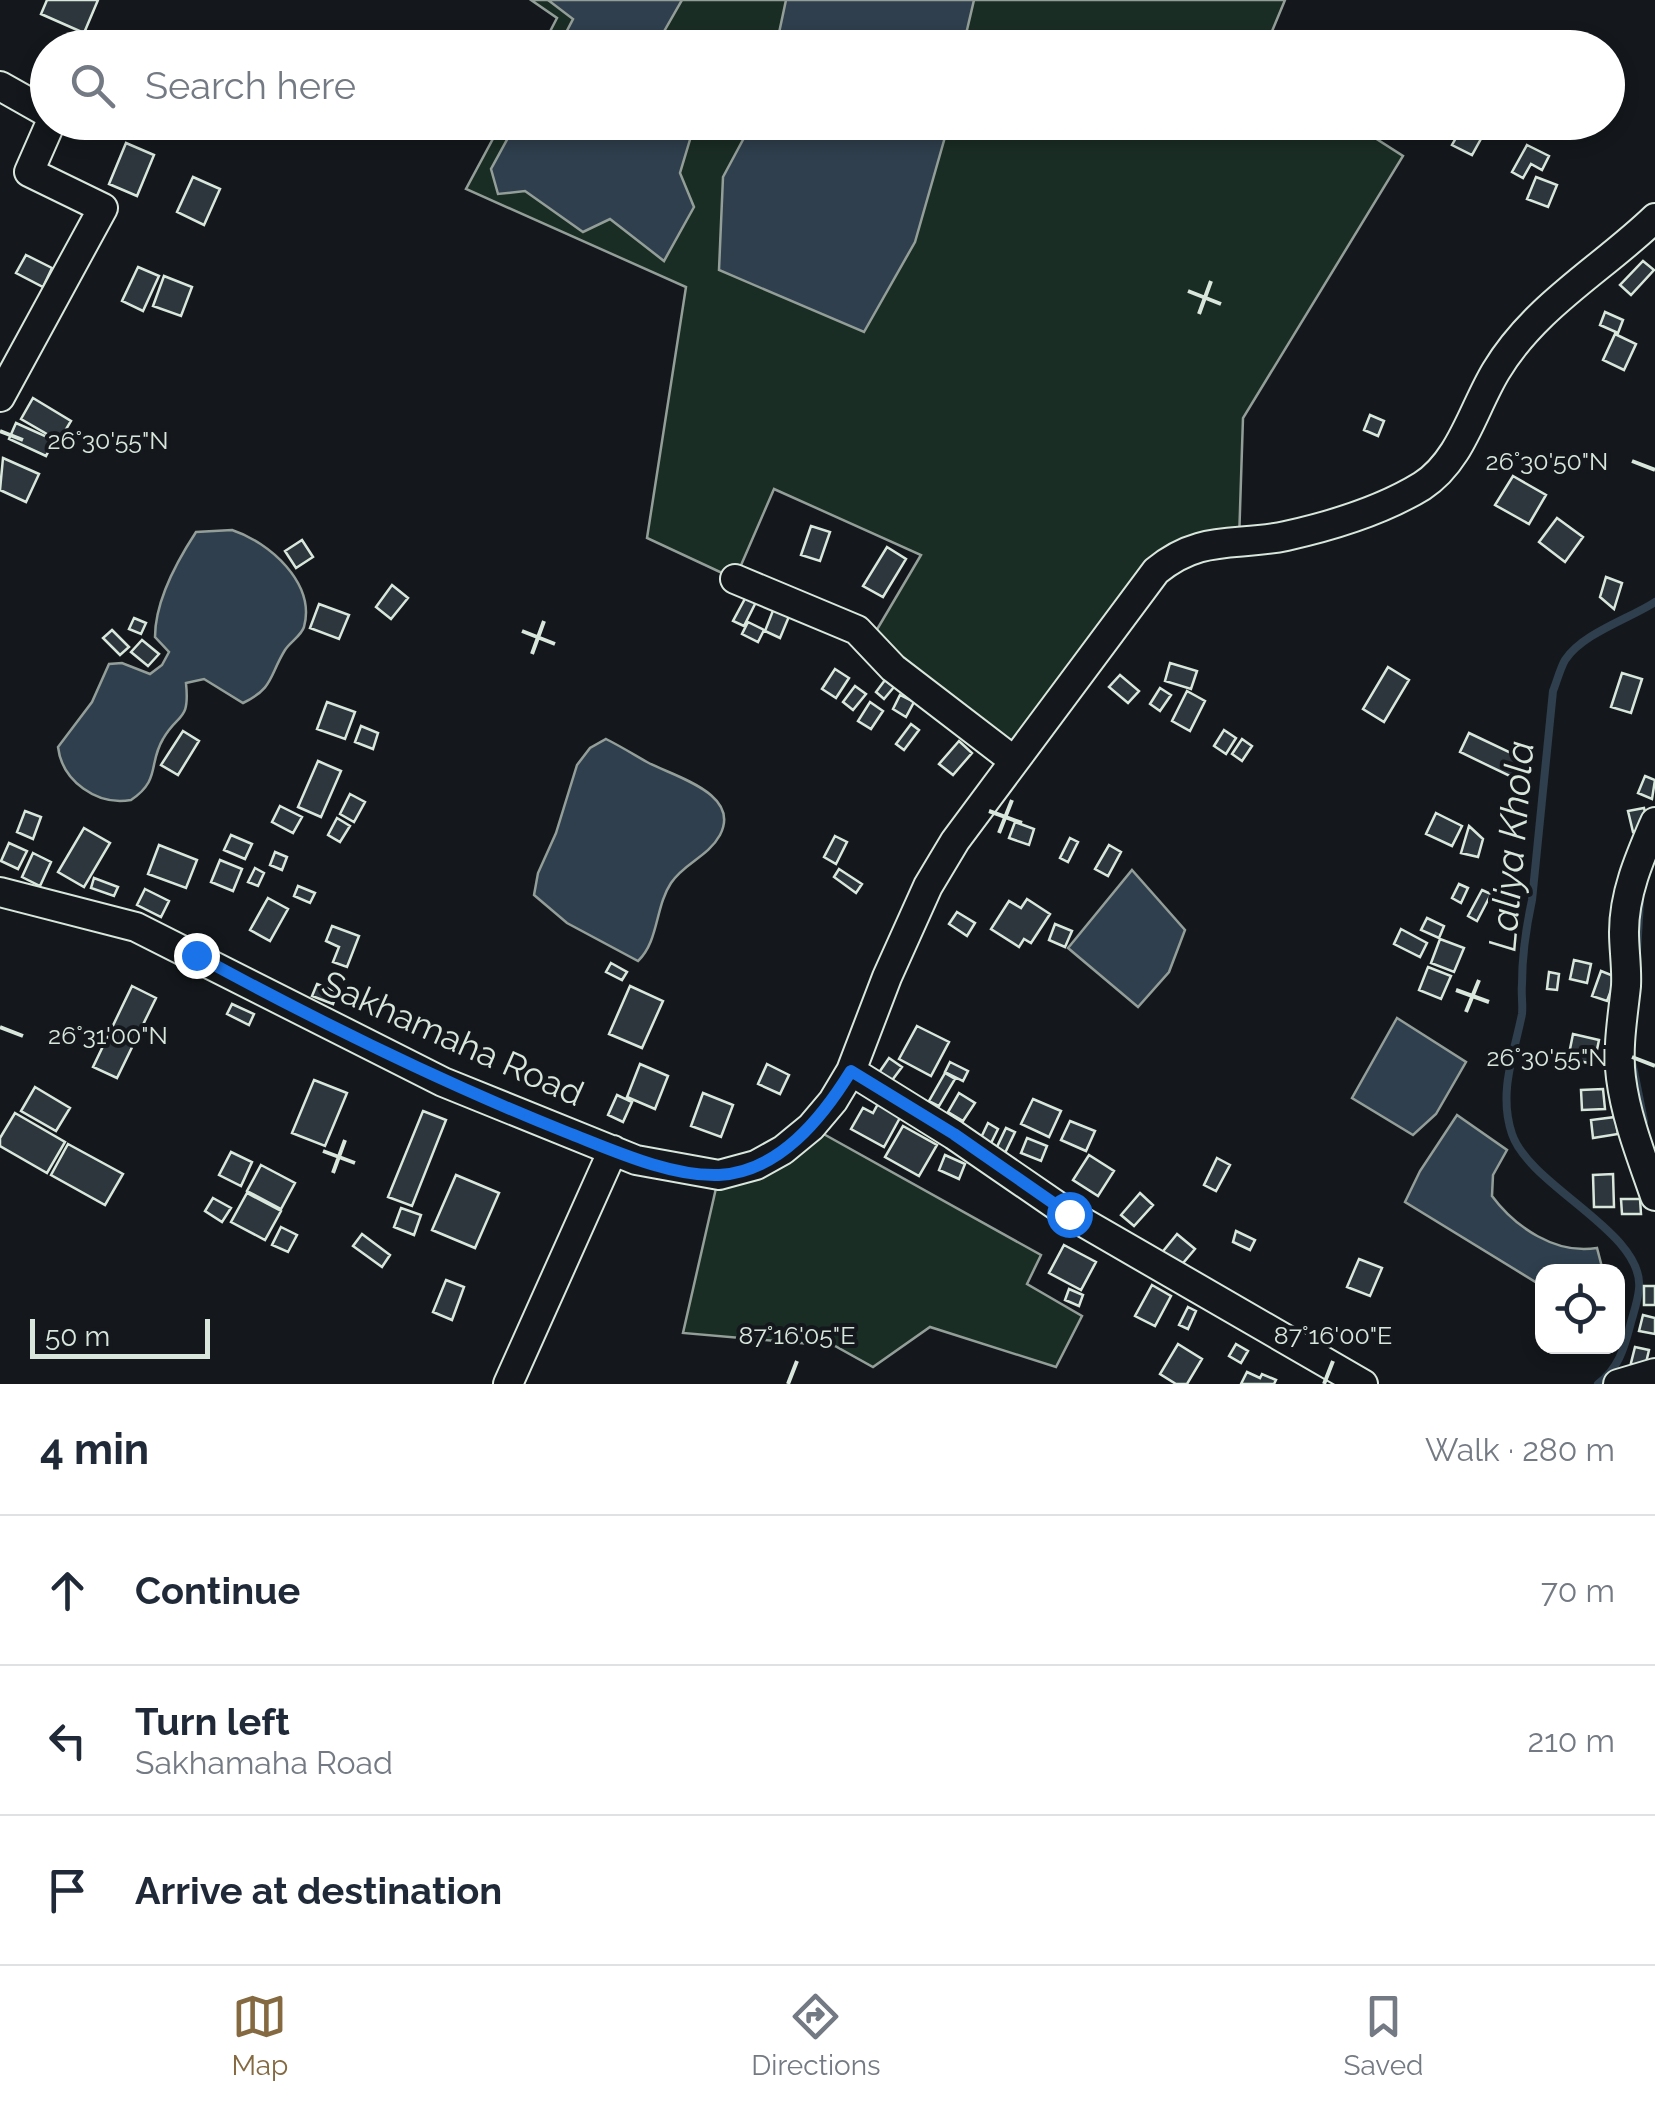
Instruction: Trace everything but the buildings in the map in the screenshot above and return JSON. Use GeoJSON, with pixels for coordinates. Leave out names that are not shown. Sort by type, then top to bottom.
{"type":"FeatureCollection","features":[{"type":"Feature","properties":{"kind":"street"},"geometry":{"type":"LineString","coordinates":[[0,86],[30,103]]}},
{"type":"Feature","properties":{"kind":"street"},"geometry":{"type":"LineString","coordinates":[[0,398],[103,208],[30,172],[44,140]]}},
{"type":"Feature","properties":{"kind":"street","name":"Sakhamaha Road"},"geometry":{"type":"LineString","coordinates":[[0,892],[136,926],[443,1082],[636,1160],[719,1175],[756,1165],[784,1150],[811,1128],[833,1101],[851,1071],[928,886],[955,841],[1156,570],[1172,558],[1204,545],[1283,537],[1353,517],[1420,488],[1452,457],[1497,369],[1519,339],[1578,282],[1655,218]]}},
{"type":"Feature","properties":{"kind":"street"},"geometry":{"type":"LineString","coordinates":[[735,579],[857,630],[894,668],[1013,760]]}},
{"type":"Feature","properties":{"kind":"street"},"geometry":{"type":"LineString","coordinates":[[1655,822],[1633,876],[1627,904],[1620,1064],[1636,1141],[1655,1196]]}},
{"type":"Feature","properties":{"kind":"street"},"geometry":{"type":"LineString","coordinates":[[851,1071],[954,1134],[1069,1214],[1363,1384]]}},
{"type":"Feature","properties":{"kind":"street"},"geometry":{"type":"LineString","coordinates":[[508,1384],[613,1150]]}},
{"type":"Feature","properties":{"kind":"street"},"geometry":{"type":"LineString","coordinates":[[1618,1384],[1655,1372]]}},
{"type":"Feature","properties":{"kind":"green space"},"geometry":{"type":"Polygon","coordinates":[[[531,0],[1285,0],[1272,30],[551,30],[557,18],[531,0]]]}},
{"type":"Feature","properties":{"kind":"green space"},"geometry":{"type":"Polygon","coordinates":[[[492,140],[1378,140],[1403,156],[1243,418],[1239,541],[1188,549],[1013,760],[869,643],[921,555],[774,489],[735,579],[647,538],[686,287],[466,189],[492,140]]]}},
{"type":"Feature","properties":{"kind":"green space"},"geometry":{"type":"Polygon","coordinates":[[[811,1127],[1041,1255],[1027,1284],[1082,1316],[1056,1367],[930,1327],[873,1367],[835,1346],[683,1333],[719,1175],[811,1127]]]}},
{"type":"Feature","properties":{"kind":"water"},"geometry":{"type":"Polygon","coordinates":[[[548,0],[682,0],[665,30],[567,30],[573,19],[548,0]]]}},
{"type":"Feature","properties":{"kind":"water"},"geometry":{"type":"Polygon","coordinates":[[[786,0],[974,0],[967,30],[780,30],[786,0]]]}},
{"type":"Feature","properties":{"kind":"water"},"geometry":{"type":"Polygon","coordinates":[[[507,140],[690,140],[680,173],[694,207],[664,261],[610,219],[583,232],[525,191],[498,194],[491,169],[507,140]]]}},
{"type":"Feature","properties":{"kind":"water"},"geometry":{"type":"Polygon","coordinates":[[[743,140],[944,140],[915,242],[864,332],[719,270],[723,177],[743,140]]]}},
{"type":"Feature","properties":{"kind":"water"},"geometry":{"type":"Polygon","coordinates":[[[232,530],[274,554],[296,580],[306,611],[303,630],[285,650],[266,686],[243,703],[204,679],[186,683],[184,711],[163,739],[147,786],[131,800],[94,795],[66,770],[58,747],[92,702],[109,664],[122,663],[150,674],[162,665],[169,652],[155,637],[156,623],[175,568],[196,532],[232,530]]]}},
{"type":"Feature","properties":{"kind":"water"},"geometry":{"type":"Polygon","coordinates":[[[606,739],[701,788],[721,808],[724,820],[715,843],[671,883],[650,944],[638,961],[567,923],[534,895],[538,873],[556,833],[577,765],[590,748],[606,739]]]}},
{"type":"Feature","properties":{"kind":"water"},"geometry":{"type":"Polygon","coordinates":[[[1132,870],[1185,930],[1169,972],[1138,1007],[1068,948],[1132,870]]]}},
{"type":"Feature","properties":{"kind":"water"},"geometry":{"type":"Polygon","coordinates":[[[1397,1018],[1466,1062],[1436,1114],[1413,1135],[1352,1098],[1397,1018]]]}},
{"type":"Feature","properties":{"kind":"water"},"geometry":{"type":"Polygon","coordinates":[[[1457,1115],[1507,1150],[1493,1175],[1492,1196],[1501,1207],[1525,1228],[1552,1243],[1597,1248],[1601,1264],[1535,1264],[1535,1282],[1405,1202],[1420,1171],[1457,1115]]]}},
{"type":"Feature","properties":{"kind":"waterway","name":"Laliya Khola"},"geometry":{"type":"LineString","coordinates":[[1598,1384],[1615,1365],[1625,1343],[1639,1289],[1636,1268],[1606,1229],[1523,1154],[1508,1119],[1507,1089],[1522,1014],[1524,952],[1553,691],[1573,650],[1655,602]]}},
{"type":"Feature","properties":{"kind":"waterway"},"geometry":{"type":"LineString","coordinates":[[1637,952],[1640,901]]}},
{"type":"Feature","properties":{"kind":"waterway"},"geometry":{"type":"LineString","coordinates":[[1633,1066],[1644,1121]]}},
{"type":"Feature","properties":{"kind":"route"},"geometry":{"type":"LineString","coordinates":[[196,955],[443,1082],[636,1160],[685,1170],[719,1175],[756,1165],[784,1150],[811,1128],[851,1071],[954,1134],[1069,1214]]}}]}
